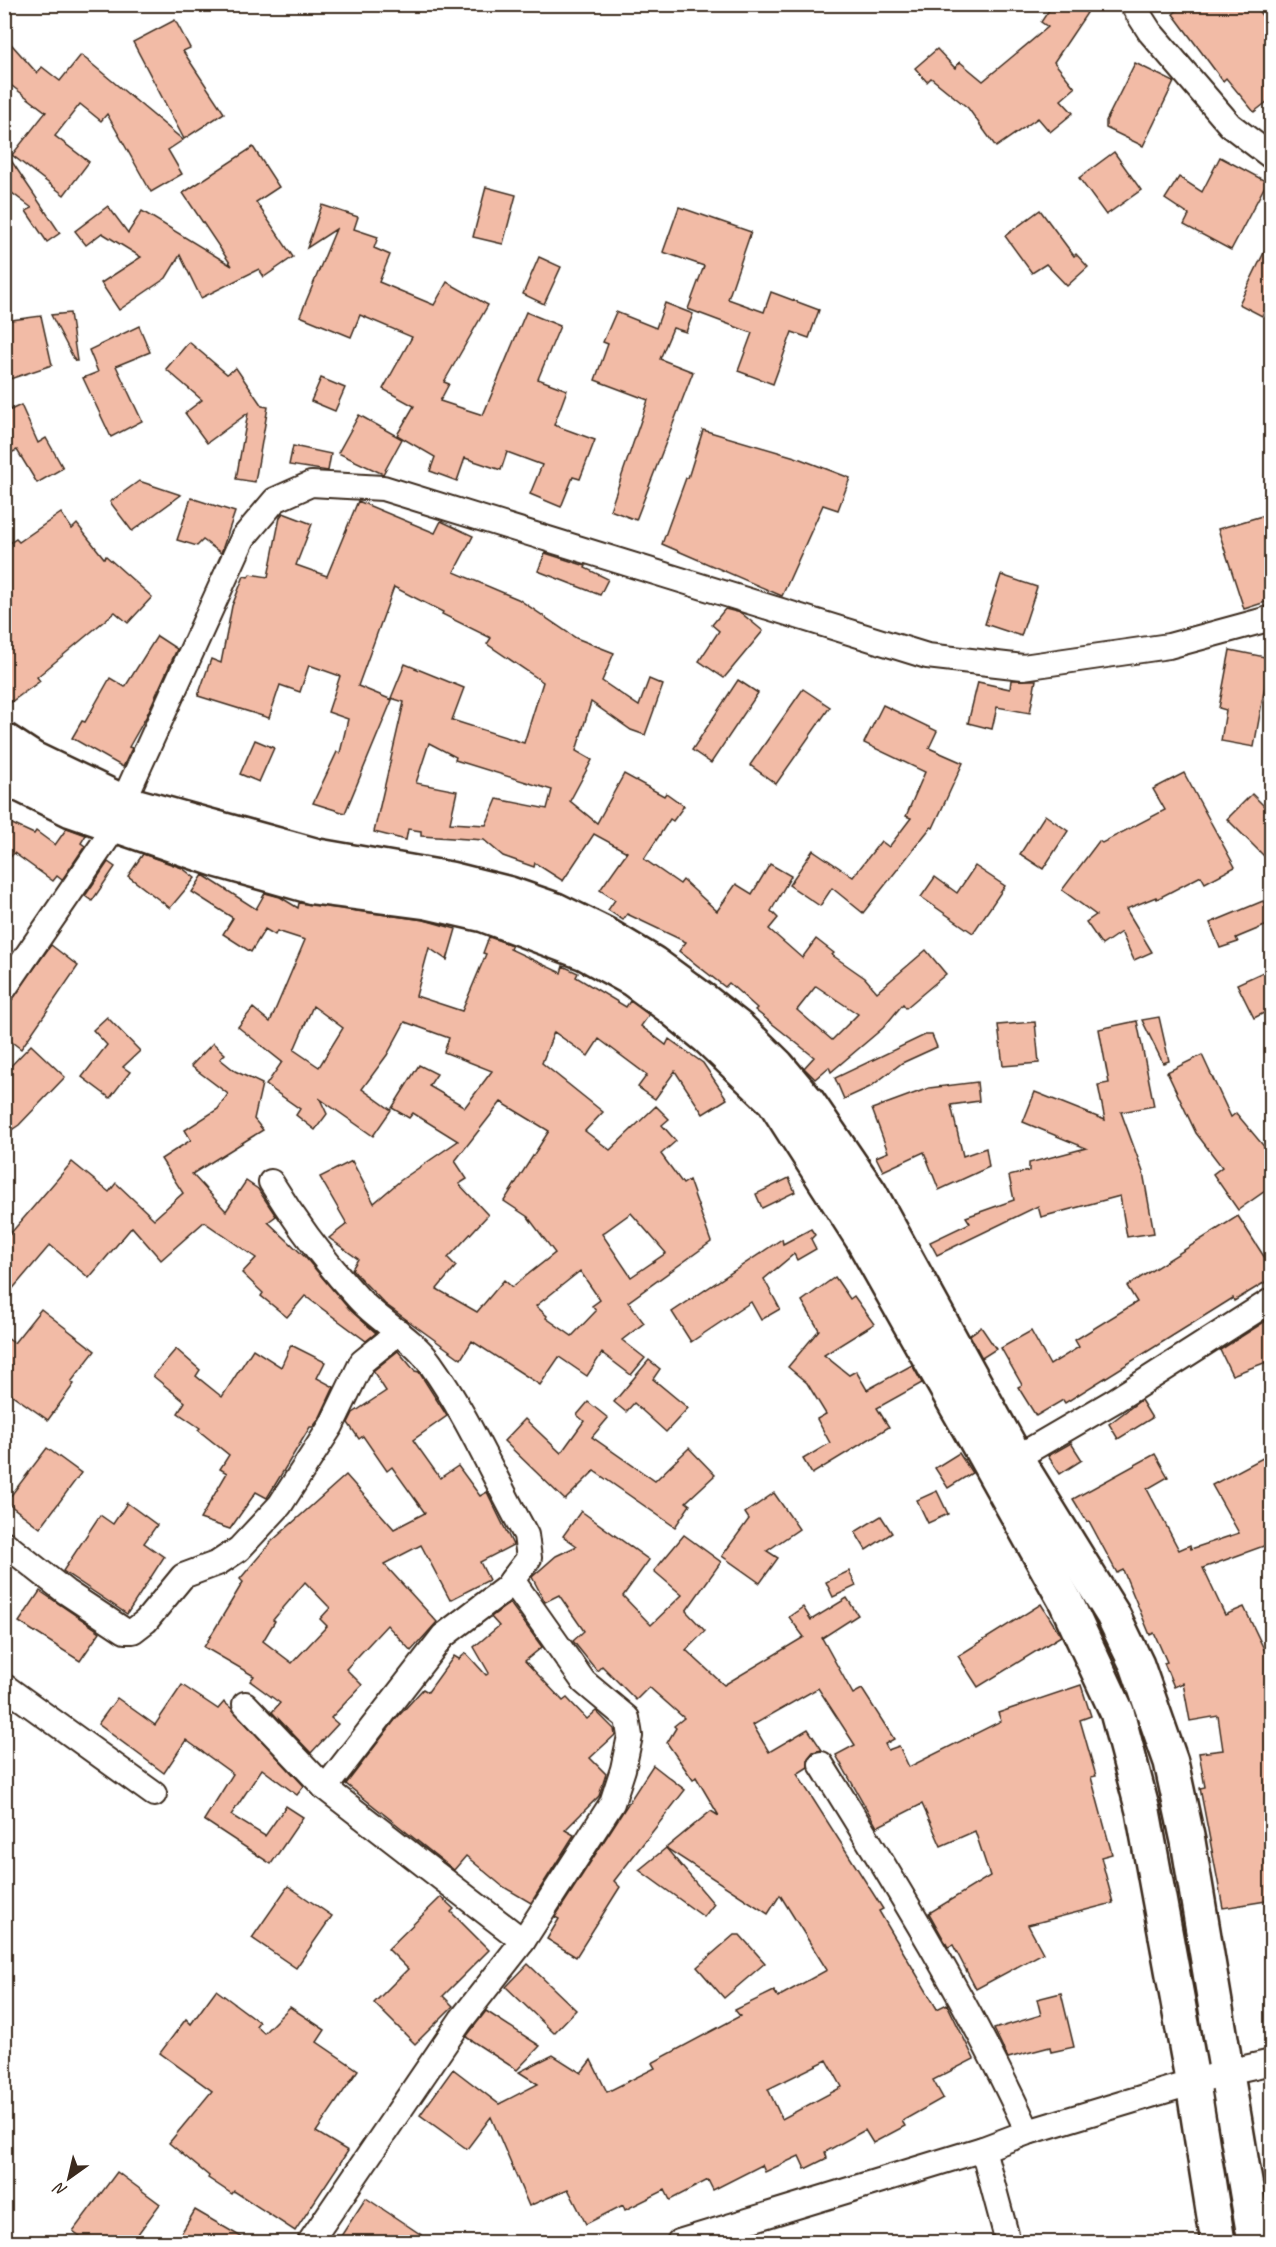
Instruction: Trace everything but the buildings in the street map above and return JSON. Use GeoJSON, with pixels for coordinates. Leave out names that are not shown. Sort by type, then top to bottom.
{"type":"FeatureCollection","features":[{"type":"Feature","properties":{"kind":"main road"},"geometry":{"type":"LineString","coordinates":[[4,740],[120,813],[217,860],[313,887],[427,902],[484,915],[585,953],[632,979],[670,1007],[708,1038],[774,1101],[861,1237],[970,1428],[1066,1602],[1117,1712],[1143,1810],[1193,2084],[1218,2242]]}},
{"type":"Feature","properties":{"kind":"main road"},"geometry":{"type":"LineString","coordinates":[[4,777],[71,810],[120,813],[318,856],[450,879],[510,894],[556,910],[605,934],[653,963],[740,1029],[777,1065],[808,1102],[870,1193],[1016,1458],[1113,1615],[1137,1665],[1171,1762],[1188,1841],[1256,2068],[1255,2242]]}},
{"type":"Feature","properties":{"kind":"street"},"geometry":{"type":"LineString","coordinates":[[1132,4],[1150,32],[1230,125],[1272,157]]}},
{"type":"Feature","properties":{"kind":"street"},"geometry":{"type":"LineString","coordinates":[[4,989],[120,813],[243,538],[275,500],[311,484],[383,488],[927,656],[1023,668],[1169,646],[1272,618]]}},
{"type":"Feature","properties":{"kind":"street"},"geometry":{"type":"LineString","coordinates":[[271,1182],[297,1225],[360,1300],[399,1332],[429,1361],[462,1413],[526,1535],[529,1557],[506,1588],[443,1636],[325,1788]]}},
{"type":"Feature","properties":{"kind":"street"},"geometry":{"type":"LineString","coordinates":[[1016,1458],[1114,1401],[1272,1300]]}},
{"type":"Feature","properties":{"kind":"street"},"geometry":{"type":"LineString","coordinates":[[4,1543],[66,1592],[125,1631],[133,1631],[146,1621],[183,1576],[218,1563],[239,1549],[280,1505],[331,1425],[362,1362],[399,1332]]}},
{"type":"Feature","properties":{"kind":"street"},"geometry":{"type":"LineString","coordinates":[[310,2242],[461,2020],[523,1941],[612,1803],[630,1736],[627,1718],[584,1682],[512,1580]]}},
{"type":"Feature","properties":{"kind":"street"},"geometry":{"type":"LineString","coordinates":[[4,1686],[154,1794]]}},
{"type":"Feature","properties":{"kind":"street"},"geometry":{"type":"LineString","coordinates":[[245,1704],[325,1788],[523,1941]]}},
{"type":"Feature","properties":{"kind":"street"},"geometry":{"type":"LineString","coordinates":[[821,1764],[916,1917],[993,2054],[1028,2132]]}},
{"type":"Feature","properties":{"kind":"street"},"geometry":{"type":"LineString","coordinates":[[679,2242],[983,2149],[1028,2132],[1256,2068]]}},
{"type":"Feature","properties":{"kind":"street"},"geometry":{"type":"LineString","coordinates":[[983,2149],[1008,2242]]}}]}
